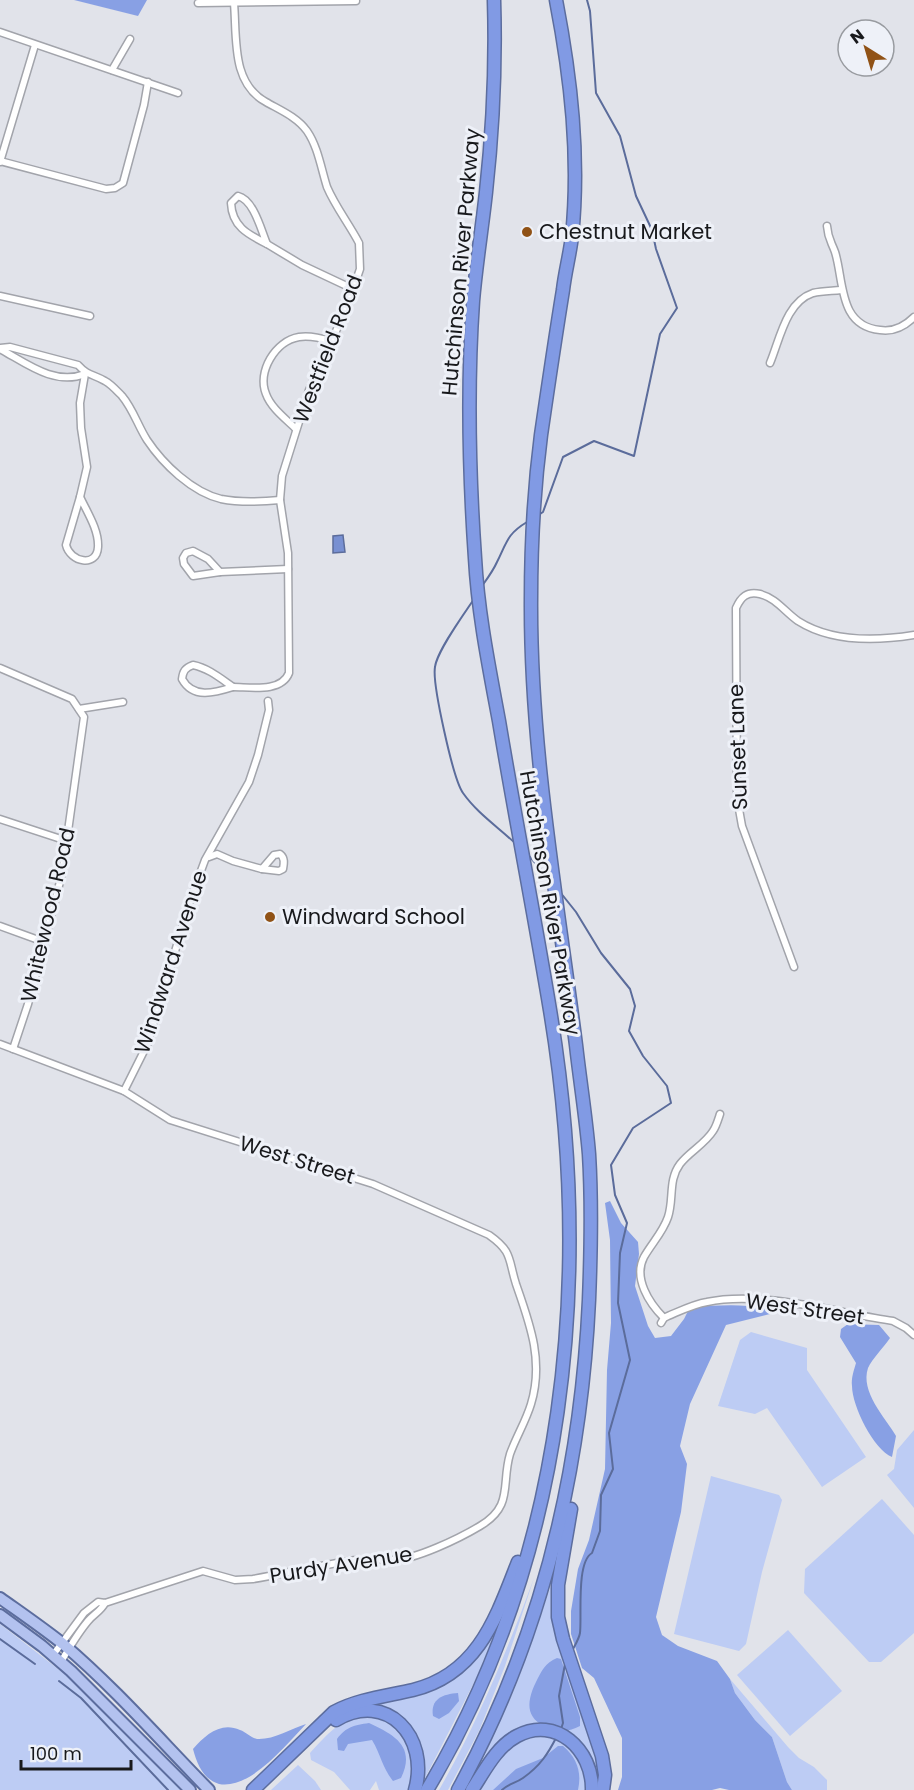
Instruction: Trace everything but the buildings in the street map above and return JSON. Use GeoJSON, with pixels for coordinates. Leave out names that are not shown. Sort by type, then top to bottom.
{"type":"FeatureCollection","features":[{"type":"Feature","properties":{"kind":"highway","name":"Hutchinson River Parkway"},"geometry":{"type":"LineString","coordinates":[[427,1790],[456,1737],[492,1660],[510,1612],[542,1502],[564,1370],[568,1298],[570,1214],[566,1138],[558,1066],[481,614],[475,566],[470,486],[468,401],[473,300],[493,123],[496,67],[494,0]]}},
{"type":"Feature","properties":{"kind":"highway","name":"Hutchinson River Parkway"},"geometry":{"type":"LineString","coordinates":[[458,1790],[504,1697],[537,1609],[550,1563],[564,1502],[583,1386],[592,1250],[589,1155],[532,683],[532,543],[536,486],[542,430],[572,239],[575,186],[575,152],[570,92],[556,0]]}},
{"type":"Feature","properties":{"kind":"highway"},"geometry":{"type":"LineString","coordinates":[[583,1386],[582,1432],[558,1592],[558,1617],[563,1639],[604,1762],[603,1790]]}},
{"type":"Feature","properties":{"kind":"highway"},"geometry":{"type":"LineString","coordinates":[[253,1790],[334,1712],[357,1703],[429,1685],[449,1676],[466,1662],[480,1645],[498,1610],[542,1502]]}},
{"type":"Feature","properties":{"kind":"highway"},"geometry":{"type":"LineString","coordinates":[[264,1790],[332,1724],[346,1715],[365,1711],[377,1712],[393,1719],[411,1736],[419,1760],[415,1790]]}},
{"type":"Feature","properties":{"kind":"highway"},"geometry":{"type":"LineString","coordinates":[[472,1790],[504,1746],[521,1734],[542,1731],[556,1733],[578,1747],[588,1763],[592,1777],[592,1790]]}},
{"type":"Feature","properties":{"kind":"main road"},"geometry":{"type":"LineString","coordinates":[[0,1598],[65,1646],[131,1709],[209,1790]]}},
{"type":"Feature","properties":{"kind":"main road"},"geometry":{"type":"LineString","coordinates":[[0,1615],[57,1659],[190,1790]]}},
{"type":"Feature","properties":{"kind":"street"},"geometry":{"type":"LineString","coordinates":[[198,3],[356,1]]}},
{"type":"Feature","properties":{"kind":"street","name":"Westfield Road"},"geometry":{"type":"LineString","coordinates":[[233,687],[267,687],[280,684],[289,673],[288,553],[280,500],[282,476],[309,390],[360,269],[359,243],[333,200],[312,139],[306,130],[282,110],[254,94],[243,78],[238,67],[234,3]]}},
{"type":"Feature","properties":{"kind":"street"},"geometry":{"type":"LineString","coordinates":[[0,32],[178,93]]}},
{"type":"Feature","properties":{"kind":"street"},"geometry":{"type":"LineString","coordinates":[[112,70],[130,39]]}},
{"type":"Feature","properties":{"kind":"street"},"geometry":{"type":"LineString","coordinates":[[35,45],[0,162],[106,189],[115,188],[123,183],[130,161],[148,82]]}},
{"type":"Feature","properties":{"kind":"street"},"geometry":{"type":"LineString","coordinates":[[267,244],[248,202],[242,196],[238,196],[231,203],[232,214],[247,234],[302,265],[353,289]]}},
{"type":"Feature","properties":{"kind":"street"},"geometry":{"type":"LineString","coordinates":[[826,226],[828,241],[835,252],[841,290],[851,312],[860,322],[882,331],[908,323],[914,317]]}},
{"type":"Feature","properties":{"kind":"street"},"geometry":{"type":"LineString","coordinates":[[770,363],[793,307],[813,293],[841,290]]}},
{"type":"Feature","properties":{"kind":"street"},"geometry":{"type":"LineString","coordinates":[[0,296],[90,316]]}},
{"type":"Feature","properties":{"kind":"street"},"geometry":{"type":"LineString","coordinates":[[297,429],[278,412],[266,395],[264,380],[266,367],[273,355],[286,342],[298,337],[314,337],[331,341]]}},
{"type":"Feature","properties":{"kind":"street"},"geometry":{"type":"LineString","coordinates":[[0,348],[10,347],[78,365],[86,374],[105,381],[130,407],[153,449],[174,471],[195,487],[219,498],[251,502],[280,500]]}},
{"type":"Feature","properties":{"kind":"street"},"geometry":{"type":"LineString","coordinates":[[0,348],[35,370],[76,378],[86,374]]}},
{"type":"Feature","properties":{"kind":"street"},"geometry":{"type":"LineString","coordinates":[[80,497],[98,538],[98,550],[95,557],[88,561],[74,558],[66,545],[87,467],[80,404],[86,374]]}},
{"type":"Feature","properties":{"kind":"street"},"geometry":{"type":"LineString","coordinates":[[220,572],[198,552],[189,552],[183,558],[188,571],[194,577],[220,572],[288,569]]}},
{"type":"Feature","properties":{"kind":"street","name":"Sunset Lane"},"geometry":{"type":"LineString","coordinates":[[794,967],[742,826],[737,798],[735,608],[741,598],[748,593],[760,594],[772,599],[792,617],[817,631],[876,639],[914,635]]}},
{"type":"Feature","properties":{"kind":"street"},"geometry":{"type":"LineString","coordinates":[[190,666],[201,667],[233,687],[209,694],[200,693],[189,688],[182,681],[183,672],[190,666]]}},
{"type":"Feature","properties":{"kind":"street"},"geometry":{"type":"LineString","coordinates":[[0,668],[72,699],[79,709],[123,702]]}},
{"type":"Feature","properties":{"kind":"street","name":"Windward Avenue"},"geometry":{"type":"LineString","coordinates":[[124,1091],[147,1045],[191,898],[205,860],[249,782],[269,710],[268,701]]}},
{"type":"Feature","properties":{"kind":"street","name":"Whitewood Road"},"geometry":{"type":"LineString","coordinates":[[13,1048],[28,1005],[62,874],[84,717],[79,709]]}},
{"type":"Feature","properties":{"kind":"street"},"geometry":{"type":"LineString","coordinates":[[0,819],[67,841]]}},
{"type":"Feature","properties":{"kind":"street"},"geometry":{"type":"LineString","coordinates":[[208,857],[217,854],[262,869]]}},
{"type":"Feature","properties":{"kind":"street"},"geometry":{"type":"LineString","coordinates":[[0,926],[44,942]]}},
{"type":"Feature","properties":{"kind":"street","name":"West Street"},"geometry":{"type":"LineString","coordinates":[[0,1044],[124,1091],[170,1120],[373,1184],[489,1235],[499,1242],[509,1254],[515,1281],[533,1336]]}},
{"type":"Feature","properties":{"kind":"street","name":"West Street"},"geometry":{"type":"LineString","coordinates":[[720,1114],[713,1132],[680,1164],[672,1179],[669,1215],[640,1268],[645,1292],[662,1321],[706,1302],[754,1299],[803,1305],[893,1322],[914,1335]]}},
{"type":"Feature","properties":{"kind":"street","name":"Purdy Avenue"},"geometry":{"type":"LineString","coordinates":[[57,1659],[65,1646],[95,1613],[102,1609],[105,1603],[203,1572],[235,1580],[253,1579],[359,1559],[392,1560],[409,1557],[481,1525],[496,1514],[504,1499],[510,1456],[532,1402],[537,1372],[537,1350],[533,1336]]}},
{"type":"Feature","properties":{"kind":"street","name":"Purdy Avenue"},"geometry":{"type":"LineString","coordinates":[[57,1659],[65,1646]]}},
{"type":"Feature","properties":{"kind":"shaded area"},"geometry":{"type":"Polygon","coordinates":[[[74,0],[147,0],[138,16],[74,0]]]}},
{"type":"Feature","properties":{"kind":"shaded area"},"geometry":{"type":"Polygon","coordinates":[[[343,535],[345,552],[333,553],[333,536],[343,535]]]}},
{"type":"Feature","properties":{"kind":"shaded area"},"geometry":{"type":"Polygon","coordinates":[[[610,1201],[621,1223],[638,1242],[639,1254],[635,1286],[648,1326],[655,1338],[671,1336],[690,1307],[748,1306],[767,1309],[770,1314],[726,1325],[690,1404],[680,1446],[687,1464],[681,1512],[656,1617],[662,1635],[678,1646],[717,1661],[730,1679],[735,1693],[755,1720],[772,1737],[787,1782],[792,1790],[720,1788],[712,1790],[618,1790],[622,1777],[622,1738],[594,1678],[582,1668],[571,1634],[571,1611],[578,1569],[589,1540],[605,1469],[607,1370],[611,1323],[610,1240],[605,1203],[610,1201]]]}},
{"type":"Feature","properties":{"kind":"shaded area"},"geometry":{"type":"Polygon","coordinates":[[[848,1324],[879,1325],[890,1338],[870,1364],[866,1377],[870,1395],[896,1436],[892,1457],[885,1453],[871,1437],[856,1405],[852,1383],[856,1363],[840,1337],[841,1329],[848,1324]]]}},
{"type":"Feature","properties":{"kind":"shaded area"},"geometry":{"type":"Polygon","coordinates":[[[751,1332],[807,1348],[807,1370],[866,1457],[822,1487],[767,1408],[755,1414],[718,1406],[740,1340],[751,1332]]]}},
{"type":"Feature","properties":{"kind":"shaded area"},"geometry":{"type":"Polygon","coordinates":[[[914,1430],[914,1508],[887,1475],[894,1469],[897,1450],[914,1430]]]}},
{"type":"Feature","properties":{"kind":"shaded area"},"geometry":{"type":"Polygon","coordinates":[[[711,1476],[779,1495],[782,1500],[762,1572],[746,1644],[739,1651],[674,1634],[711,1476]]]}},
{"type":"Feature","properties":{"kind":"shaded area"},"geometry":{"type":"Polygon","coordinates":[[[882,1499],[914,1535],[914,1633],[881,1662],[869,1662],[804,1593],[805,1569],[882,1499]]]}},
{"type":"Feature","properties":{"kind":"shaded area"},"geometry":{"type":"Polygon","coordinates":[[[534,1578],[505,1666],[479,1731],[448,1790],[439,1790],[491,1686],[534,1578]]]}},
{"type":"Feature","properties":{"kind":"shaded area"},"geometry":{"type":"Polygon","coordinates":[[[553,1580],[555,1580],[551,1602],[557,1630],[595,1748],[602,1787],[595,1790],[577,1740],[520,1730],[481,1769],[479,1768],[516,1685],[553,1580]]]}},
{"type":"Feature","properties":{"kind":"shaded area"},"geometry":{"type":"Polygon","coordinates":[[[0,1624],[71,1679],[182,1790],[0,1790],[0,1624]]]}},
{"type":"Feature","properties":{"kind":"shaded area"},"geometry":{"type":"Polygon","coordinates":[[[788,1630],[842,1691],[790,1736],[737,1675],[788,1630]]]}},
{"type":"Feature","properties":{"kind":"shaded area"},"geometry":{"type":"Polygon","coordinates":[[[490,1633],[493,1637],[478,1675],[423,1782],[420,1780],[422,1753],[415,1734],[403,1723],[368,1707],[368,1703],[424,1691],[490,1633]]]}},
{"type":"Feature","properties":{"kind":"shaded area"},"geometry":{"type":"Polygon","coordinates":[[[557,1658],[561,1659],[580,1717],[580,1726],[573,1729],[557,1730],[544,1726],[537,1722],[530,1711],[532,1690],[542,1670],[557,1658]]]}},
{"type":"Feature","properties":{"kind":"shaded area"},"geometry":{"type":"Polygon","coordinates":[[[730,1679],[788,1747],[827,1780],[827,1790],[792,1790],[787,1782],[772,1737],[755,1720],[735,1693],[730,1679]]]}},
{"type":"Feature","properties":{"kind":"shaded area"},"geometry":{"type":"Polygon","coordinates":[[[458,1693],[459,1701],[449,1713],[439,1719],[433,1716],[434,1705],[439,1698],[458,1693]]]}},
{"type":"Feature","properties":{"kind":"shaded area"},"geometry":{"type":"Polygon","coordinates":[[[365,1715],[381,1718],[400,1731],[411,1759],[411,1790],[379,1790],[376,1781],[370,1790],[350,1790],[334,1772],[311,1760],[310,1753],[340,1724],[365,1715]]]}},
{"type":"Feature","properties":{"kind":"shaded area"},"geometry":{"type":"Polygon","coordinates":[[[369,1723],[387,1732],[400,1743],[406,1758],[401,1778],[393,1781],[372,1740],[348,1744],[344,1751],[338,1750],[337,1739],[347,1729],[369,1723]]]}},
{"type":"Feature","properties":{"kind":"shaded area"},"geometry":{"type":"Polygon","coordinates":[[[306,1724],[267,1764],[243,1780],[231,1784],[219,1784],[209,1779],[199,1765],[193,1749],[208,1734],[220,1728],[233,1728],[257,1739],[263,1739],[306,1724]]]}},
{"type":"Feature","properties":{"kind":"shaded area"},"geometry":{"type":"Polygon","coordinates":[[[529,1736],[553,1738],[571,1748],[578,1756],[582,1766],[587,1790],[476,1790],[508,1747],[529,1736]]]}},
{"type":"Feature","properties":{"kind":"shaded area"},"geometry":{"type":"Polygon","coordinates":[[[558,1746],[563,1746],[575,1760],[579,1771],[578,1790],[493,1790],[516,1769],[543,1758],[558,1746]]]}},
{"type":"Feature","properties":{"kind":"shaded area"},"geometry":{"type":"Polygon","coordinates":[[[298,1765],[321,1790],[271,1790],[298,1765]]]}},
{"type":"Feature","properties":{"kind":"waterway"},"geometry":{"type":"LineString","coordinates":[[537,516],[543,512],[563,457],[594,441],[634,456],[660,334],[677,308],[656,249],[652,230],[636,196],[620,136],[596,93],[590,11],[587,0]]}},
{"type":"Feature","properties":{"kind":"waterway"},"geometry":{"type":"LineString","coordinates":[[482,586],[494,569],[508,539],[515,530],[527,522]]}},
{"type":"Feature","properties":{"kind":"waterway"},"geometry":{"type":"LineString","coordinates":[[474,599],[437,660],[435,676],[440,710],[454,770],[463,793],[481,813],[516,844]]}},
{"type":"Feature","properties":{"kind":"waterway"},"geometry":{"type":"LineString","coordinates":[[529,856],[547,876]]}},
{"type":"Feature","properties":{"kind":"waterway"},"geometry":{"type":"LineString","coordinates":[[560,892],[576,912],[601,953],[630,989],[635,1006],[629,1031],[643,1056],[667,1086],[671,1103],[633,1128],[611,1165],[615,1195],[627,1223],[620,1253],[618,1303],[630,1360],[609,1433],[613,1469],[601,1495],[600,1531],[584,1567],[580,1633],[572,1651]]}},
{"type":"Feature","properties":{"kind":"waterway"},"geometry":{"type":"LineString","coordinates":[[0,1639],[35,1664]]}},
{"type":"Feature","properties":{"kind":"waterway"},"geometry":{"type":"LineString","coordinates":[[561,1729],[563,1723],[559,1696],[565,1664]]}},
{"type":"Feature","properties":{"kind":"waterway"},"geometry":{"type":"LineString","coordinates":[[59,1681],[81,1698],[168,1790]]}},
{"type":"Feature","properties":{"kind":"waterway"},"geometry":{"type":"LineString","coordinates":[[502,1790],[534,1769],[547,1754],[557,1736]]}},
{"type":"Feature","properties":{"kind":"place","name":"Chestnut Market"},"geometry":{"type":"Point","coordinates":[527,232]}},
{"type":"Feature","properties":{"kind":"place","name":"Windward School"},"geometry":{"type":"Point","coordinates":[270,917]}}]}
